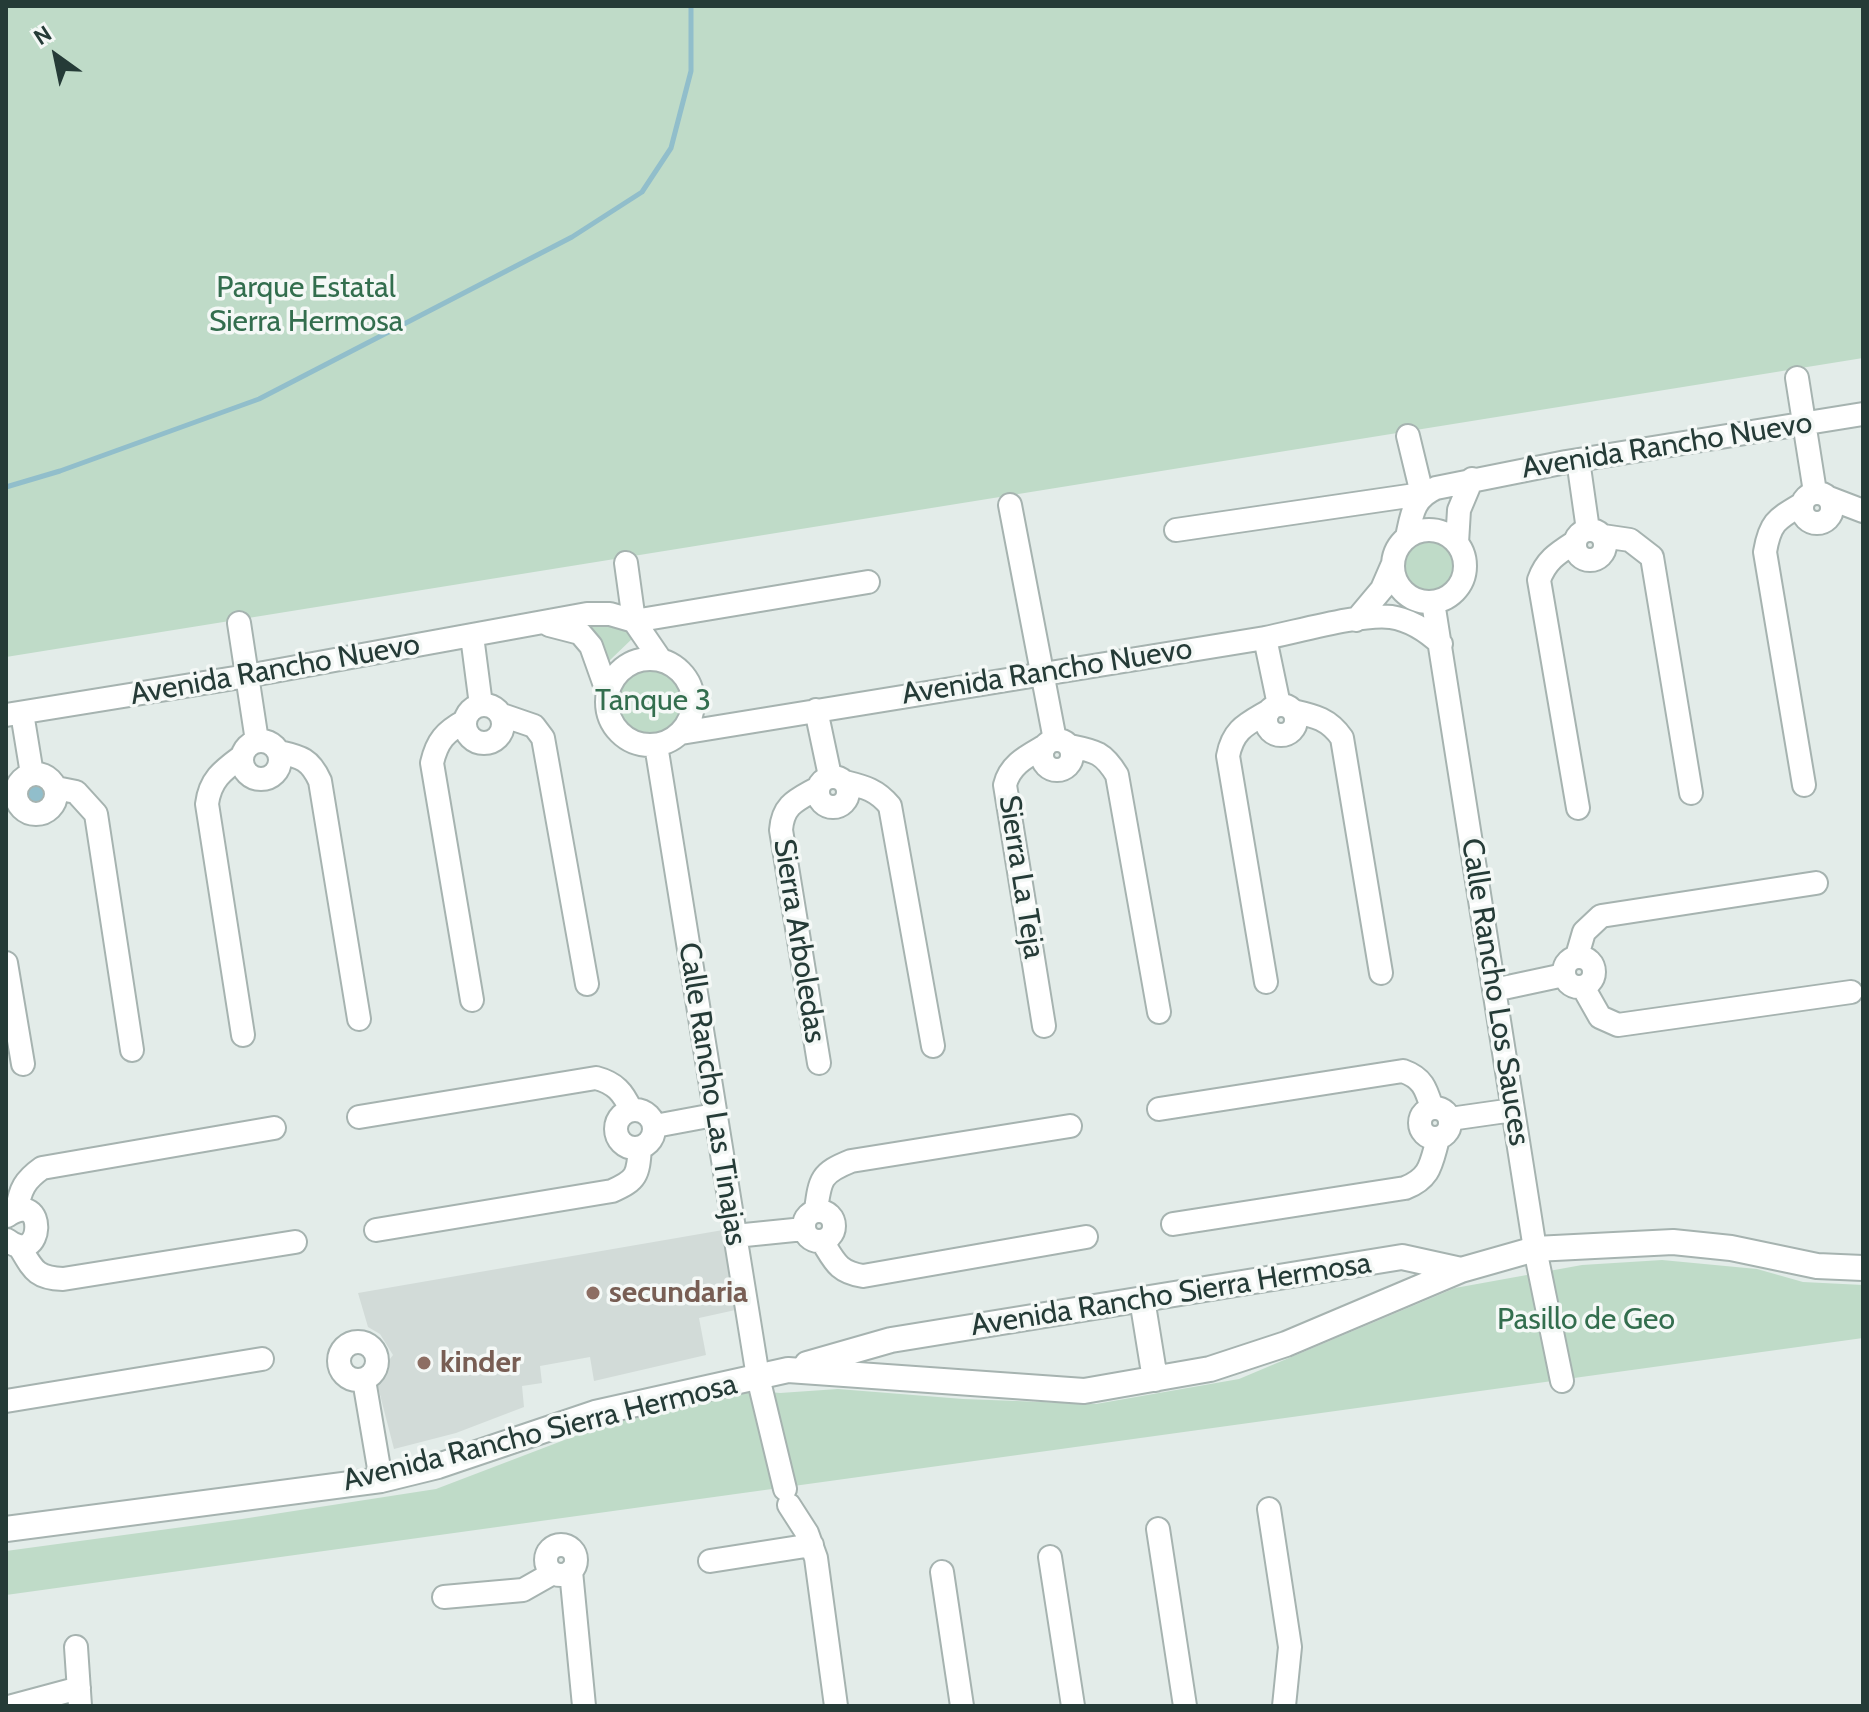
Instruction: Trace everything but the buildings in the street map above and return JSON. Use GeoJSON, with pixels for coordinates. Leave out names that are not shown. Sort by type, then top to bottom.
{"type":"FeatureCollection","features":[{"type":"Feature","properties":{"kind":"street"},"geometry":{"type":"LineString","coordinates":[[1797,378],[1815,498]]}},
{"type":"Feature","properties":{"kind":"street","name":"Avenida Rancho Nuevo"},"geometry":{"type":"LineString","coordinates":[[1176,530],[1422,494],[1472,479],[1863,414]]}},
{"type":"Feature","properties":{"kind":"street"},"geometry":{"type":"LineString","coordinates":[[1407,537],[1413,511],[1422,494],[1408,436]]}},
{"type":"Feature","properties":{"kind":"street"},"geometry":{"type":"LineString","coordinates":[[1578,460],[1589,536]]}},
{"type":"Feature","properties":{"kind":"street"},"geometry":{"type":"LineString","coordinates":[[1457,543],[1459,510],[1472,479]]}},
{"type":"Feature","properties":{"kind":"street"},"geometry":{"type":"LineString","coordinates":[[1804,785],[1765,552],[1768,531],[1778,518],[1815,498],[1863,511]]}},
{"type":"Feature","properties":{"kind":"street"},"geometry":{"type":"LineString","coordinates":[[1010,505],[1056,744],[1097,752],[1109,762],[1117,775],[1159,1012]]}},
{"type":"Feature","properties":{"kind":"street"},"geometry":{"type":"LineString","coordinates":[[1356,620],[1382,589],[1396,550],[1407,537],[1420,531],[1434,530],[1447,534],[1464,554],[1466,567],[1456,591],[1445,599],[1425,601],[1391,617]]}},
{"type":"Feature","properties":{"kind":"street"},"geometry":{"type":"LineString","coordinates":[[1578,808],[1539,580],[1543,567],[1553,556],[1589,536],[1630,540],[1652,557],[1691,793]]}},
{"type":"Feature","properties":{"kind":"street"},"geometry":{"type":"LineString","coordinates":[[626,563],[634,621],[660,659]]}},
{"type":"Feature","properties":{"kind":"street"},"geometry":{"type":"LineString","coordinates":[[1392,566],[1395,580],[1404,593],[1425,601]]}},
{"type":"Feature","properties":{"kind":"street","name":"Avenida Rancho Nuevo"},"geometry":{"type":"LineString","coordinates":[[14,714],[247,676],[587,614],[610,614],[634,621],[868,582]]}},
{"type":"Feature","properties":{"kind":"street","name":"Calle Rancho Los Sauces"},"geometry":{"type":"LineString","coordinates":[[1425,601],[1441,644],[1535,1249],[1562,1381]]}},
{"type":"Feature","properties":{"kind":"street"},"geometry":{"type":"LineString","coordinates":[[1391,617],[1425,629],[1441,644]]}},
{"type":"Feature","properties":{"kind":"street","name":"Avenida Rancho Nuevo"},"geometry":{"type":"LineString","coordinates":[[681,733],[1265,638],[1356,620],[1391,617]]}},
{"type":"Feature","properties":{"kind":"street"},"geometry":{"type":"LineString","coordinates":[[239,623],[247,676],[249,749],[242,766],[247,774],[263,780],[272,776],[281,761],[274,745],[249,749],[221,772],[209,787],[207,804],[243,1035]]}},
{"type":"Feature","properties":{"kind":"street"},"geometry":{"type":"LineString","coordinates":[[544,624],[580,633],[591,646],[607,691],[606,708],[612,724],[623,737],[638,744],[656,745],[681,733],[691,718],[694,699],[690,681],[677,667],[660,659],[643,658],[627,664],[615,676],[607,691]]}},
{"type":"Feature","properties":{"kind":"street"},"geometry":{"type":"LineString","coordinates":[[472,636],[473,713],[466,731],[472,739],[482,743],[492,742],[500,735],[504,725],[502,715]]}},
{"type":"Feature","properties":{"kind":"street"},"geometry":{"type":"LineString","coordinates":[[1265,638],[1280,709]]}},
{"type":"Feature","properties":{"kind":"street"},"geometry":{"type":"LineString","coordinates":[[694,699],[739,725]]}},
{"type":"Feature","properties":{"kind":"street"},"geometry":{"type":"LineString","coordinates":[[472,1000],[432,763],[436,744],[448,730],[473,713],[493,707],[502,715],[534,726],[543,738],[587,984]]}},
{"type":"Feature","properties":{"kind":"street"},"geometry":{"type":"LineString","coordinates":[[1266,982],[1228,756],[1231,739],[1244,725],[1280,709],[1324,718],[1342,738],[1381,973]]}},
{"type":"Feature","properties":{"kind":"street"},"geometry":{"type":"LineString","coordinates":[[816,710],[831,782],[868,788],[880,794],[890,806],[933,1046]]}},
{"type":"Feature","properties":{"kind":"street"},"geometry":{"type":"LineString","coordinates":[[14,714],[32,774]]}},
{"type":"Feature","properties":{"kind":"street","name":"Sierra La Teja"},"geometry":{"type":"LineString","coordinates":[[1044,1026],[1005,785],[1008,773],[1021,761],[1056,744]]}},
{"type":"Feature","properties":{"kind":"street","name":"Calle Rancho Las Tinajas"},"geometry":{"type":"LineString","coordinates":[[656,745],[758,1377],[787,1497],[816,1558],[836,1706]]}},
{"type":"Feature","properties":{"kind":"street"},"geometry":{"type":"LineString","coordinates":[[279,752],[300,757],[313,767],[320,781],[359,1019]]}},
{"type":"Feature","properties":{"kind":"street"},"geometry":{"type":"LineString","coordinates":[[32,774],[42,774],[56,788],[53,805],[39,815],[22,810],[10,798],[23,778],[32,774]]}},
{"type":"Feature","properties":{"kind":"street","name":"Sierra Arboledas"},"geometry":{"type":"LineString","coordinates":[[819,1063],[781,830],[782,815],[792,802],[831,782]]}},
{"type":"Feature","properties":{"kind":"street"},"geometry":{"type":"LineString","coordinates":[[56,788],[76,792],[96,814],[132,1050]]}},
{"type":"Feature","properties":{"kind":"street"},"geometry":{"type":"LineString","coordinates":[[1816,883],[1601,916],[1584,932],[1577,956],[1569,960],[1565,967],[1600,1017],[1618,1025],[1851,992]]}},
{"type":"Feature","properties":{"kind":"street"},"geometry":{"type":"LineString","coordinates":[[6,963],[23,1064]]}},
{"type":"Feature","properties":{"kind":"street"},"geometry":{"type":"LineString","coordinates":[[1494,990],[1574,981]]}},
{"type":"Feature","properties":{"kind":"street"},"geometry":{"type":"LineString","coordinates":[[1159,1109],[1403,1071],[1424,1083],[1440,1122],[1430,1170],[1419,1183],[1405,1188],[1173,1224]]}},
{"type":"Feature","properties":{"kind":"street"},"geometry":{"type":"LineString","coordinates":[[359,1117],[596,1078],[612,1082],[624,1094],[631,1110]]}},
{"type":"Feature","properties":{"kind":"street"},"geometry":{"type":"LineString","coordinates":[[631,1110],[642,1110],[651,1117],[655,1126],[651,1140],[640,1148],[630,1148],[616,1134],[616,1123],[622,1114],[631,1110]]}},
{"type":"Feature","properties":{"kind":"street"},"geometry":{"type":"LineString","coordinates":[[1440,1122],[1513,1110]]}},
{"type":"Feature","properties":{"kind":"street"},"geometry":{"type":"LineString","coordinates":[[655,1126],[714,1115]]}},
{"type":"Feature","properties":{"kind":"street"},"geometry":{"type":"LineString","coordinates":[[1070,1126],[851,1161],[830,1169],[820,1182],[816,1210],[809,1214],[813,1235],[837,1265],[847,1274],[863,1276],[1086,1237]]}},
{"type":"Feature","properties":{"kind":"street"},"geometry":{"type":"LineString","coordinates":[[13,1242],[29,1243],[36,1236],[38,1227],[35,1217],[27,1211],[12,1213],[28,1178],[42,1168],[274,1128]]}},
{"type":"Feature","properties":{"kind":"street"},"geometry":{"type":"LineString","coordinates":[[376,1230],[612,1191],[630,1183],[638,1171],[640,1148]]}},
{"type":"Feature","properties":{"kind":"street"},"geometry":{"type":"LineString","coordinates":[[735,1236],[813,1235]]}},
{"type":"Feature","properties":{"kind":"street"},"geometry":{"type":"LineString","coordinates":[[13,1242],[32,1268],[45,1278],[63,1279],[295,1242]]}},
{"type":"Feature","properties":{"kind":"street","name":"Avenida Rancho Sierra Hermosa"},"geometry":{"type":"LineString","coordinates":[[788,1370],[1084,1391],[1210,1369],[1286,1344],[1461,1270],[1535,1249],[1673,1242],[1731,1248],[1817,1266],[1863,1268]]}},
{"type":"Feature","properties":{"kind":"street","name":"Avenida Rancho Sierra Hermosa"},"geometry":{"type":"LineString","coordinates":[[6,1529],[381,1480],[438,1466],[595,1413],[788,1370],[891,1340],[1402,1257],[1461,1270]]}},
{"type":"Feature","properties":{"kind":"street"},"geometry":{"type":"LineString","coordinates":[[1142,1299],[1155,1379]]}},
{"type":"Feature","properties":{"kind":"street"},"geometry":{"type":"LineString","coordinates":[[6,1401],[262,1359]]}},
{"type":"Feature","properties":{"kind":"street"},"geometry":{"type":"LineString","coordinates":[[364,1380],[381,1480]]}},
{"type":"Feature","properties":{"kind":"street"},"geometry":{"type":"LineString","coordinates":[[1269,1509],[1290,1647],[1284,1706]]}},
{"type":"Feature","properties":{"kind":"street"},"geometry":{"type":"LineString","coordinates":[[1158,1529],[1185,1706]]}},
{"type":"Feature","properties":{"kind":"street"},"geometry":{"type":"LineString","coordinates":[[710,1561],[812,1545]]}},
{"type":"Feature","properties":{"kind":"street"},"geometry":{"type":"LineString","coordinates":[[1050,1557],[1073,1706]]}},
{"type":"Feature","properties":{"kind":"street"},"geometry":{"type":"LineString","coordinates":[[444,1597],[523,1590],[562,1572],[584,1706]]}},
{"type":"Feature","properties":{"kind":"street"},"geometry":{"type":"LineString","coordinates":[[942,1572],[962,1706]]}},
{"type":"Feature","properties":{"kind":"street"},"geometry":{"type":"LineString","coordinates":[[6,1692],[11,1706],[80,1697],[76,1647]]}},
{"type":"Feature","properties":{"kind":"shaded area","name":"secundaria"},"geometry":{"type":"Polygon","coordinates":[[[723,1230],[740,1309],[699,1318],[706,1355],[594,1381],[590,1357],[540,1366],[542,1383],[522,1386],[524,1407],[456,1433],[394,1449],[377,1383],[393,1355],[380,1334],[368,1327],[358,1293],[723,1230]]]}},
{"type":"Feature","properties":{"kind":"green space","name":"Parque Estatal Sierra Hermosa"},"geometry":{"type":"Polygon","coordinates":[[[6,6],[1863,6],[1863,358],[6,657],[6,6]]]}},
{"type":"Feature","properties":{"kind":"green space"},"geometry":{"type":"Polygon","coordinates":[[[1431,537],[1451,545],[1459,565],[1451,585],[1431,593],[1411,585],[1403,565],[1411,545],[1431,537]]]}},
{"type":"Feature","properties":{"kind":"green space"},"geometry":{"type":"Polygon","coordinates":[[[610,619],[632,629],[634,637],[609,661],[592,636],[564,624],[610,619]]]}},
{"type":"Feature","properties":{"kind":"green space","name":"Tanque 3"},"geometry":{"type":"Polygon","coordinates":[[[653,663],[668,666],[680,674],[688,686],[691,701],[688,716],[680,728],[668,736],[653,739],[638,736],[626,728],[618,716],[615,701],[618,686],[626,674],[638,666],[653,663]]]}},
{"type":"Feature","properties":{"kind":"green space","name":"Pasillo de Geo"},"geometry":{"type":"Polygon","coordinates":[[[1662,1260],[1757,1269],[1803,1282],[1863,1285],[1863,1338],[6,1595],[6,1551],[436,1489],[588,1431],[655,1410],[748,1390],[780,1393],[838,1389],[963,1399],[1096,1404],[1239,1379],[1455,1288],[1582,1265],[1662,1260]]]}},
{"type":"Feature","properties":{"kind":"water"},"geometry":{"type":"Polygon","coordinates":[[[30,783],[38,783],[45,794],[38,805],[30,805],[23,798],[23,790],[30,783]]]}},
{"type":"Feature","properties":{"kind":"waterway"},"geometry":{"type":"LineString","coordinates":[[6,487],[60,471],[259,399],[572,237],[642,192],[671,148],[691,71],[691,6]]}},
{"type":"Feature","properties":{"kind":"place","name":"secundaria"},"geometry":{"type":"Point","coordinates":[593,1293]}},
{"type":"Feature","properties":{"kind":"place","name":"kinder"},"geometry":{"type":"Point","coordinates":[424,1363]}}]}
